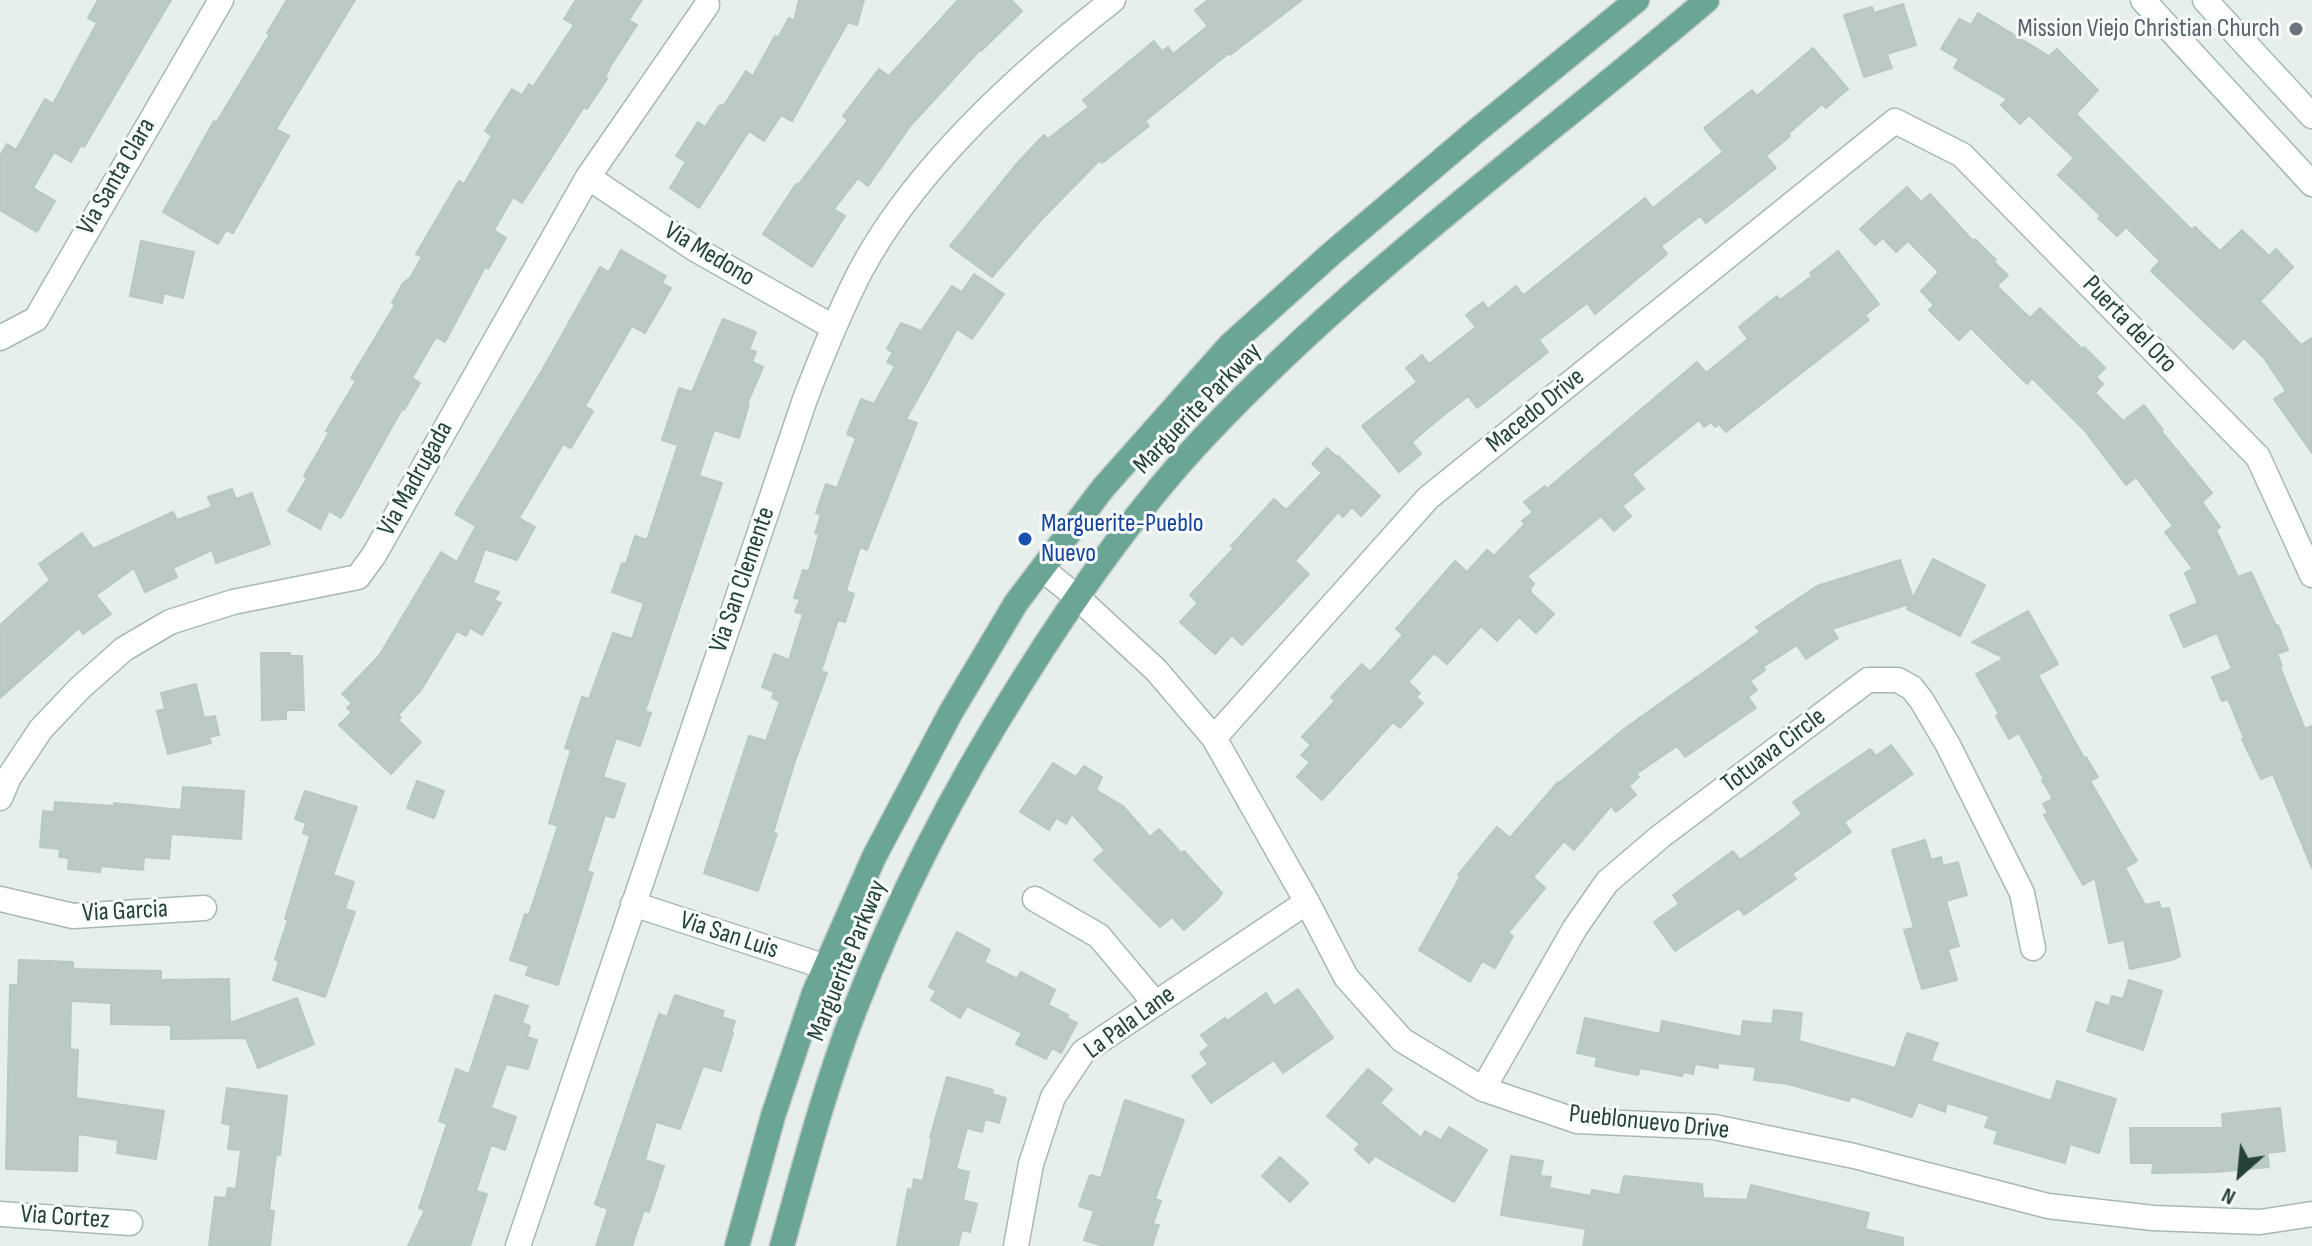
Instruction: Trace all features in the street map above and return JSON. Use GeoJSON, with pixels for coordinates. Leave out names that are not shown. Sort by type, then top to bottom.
{"type":"FeatureCollection","features":[{"type":"Feature","properties":{"kind":"main road","name":"Marguerite Parkway"},"geometry":{"type":"LineString","coordinates":[[737,1246],[773,1116],[814,993],[874,857],[944,725],[1016,603],[1103,488],[1230,345],[1367,224],[1637,0]]}},
{"type":"Feature","properties":{"kind":"main road","name":"Marguerite Parkway"},"geometry":{"type":"LineString","coordinates":[[782,1246],[827,1093],[867,980],[914,871],[982,745],[1077,597],[1135,518],[1207,434],[1328,316],[1483,182],[1707,0]]}},
{"type":"Feature","properties":{"kind":"main road"},"geometry":{"type":"LineString","coordinates":[[826,967],[867,980]]}},
{"type":"Feature","properties":{"kind":"street","name":"Via Santa Clara"},"geometry":{"type":"LineString","coordinates":[[0,338],[36,319],[221,0]]}},
{"type":"Feature","properties":{"kind":"street","name":"Via San Clemente"},"geometry":{"type":"LineString","coordinates":[[518,1246],[805,399],[833,327],[862,268],[898,213],[954,145],[1055,45],[1113,0]]}},
{"type":"Feature","properties":{"kind":"street"},"geometry":{"type":"LineString","coordinates":[[2143,0],[2312,184]]}},
{"type":"Feature","properties":{"kind":"street"},"geometry":{"type":"LineString","coordinates":[[2205,0],[2312,116]]}},
{"type":"Feature","properties":{"kind":"street","name":"Via Madrugada"},"geometry":{"type":"LineString","coordinates":[[0,798],[9,777],[41,729],[80,688],[124,649],[170,622],[233,602],[358,577],[374,555],[588,177],[707,5]]}},
{"type":"Feature","properties":{"kind":"street","name":"Puerta del Oro"},"geometry":{"type":"LineString","coordinates":[[1895,121],[1962,155],[2258,457],[2312,575]]}},
{"type":"Feature","properties":{"kind":"street","name":"Macedo Drive"},"geometry":{"type":"LineString","coordinates":[[1214,738],[1428,498],[1895,121]]}},
{"type":"Feature","properties":{"kind":"street","name":"Via Medono"},"geometry":{"type":"LineString","coordinates":[[588,177],[695,249],[833,327]]}},
{"type":"Feature","properties":{"kind":"street","name":"Pueblonuevo Drive"},"geometry":{"type":"LineString","coordinates":[[1042,569],[1156,670],[1214,738],[1346,977],[1402,1040],[1483,1089],[1577,1121],[1714,1127],[1854,1156],[2048,1206],[2153,1218],[2260,1222],[2312,1214]]}},
{"type":"Feature","properties":{"kind":"street","name":"Totuava Circle"},"geometry":{"type":"LineString","coordinates":[[1483,1089],[1575,928],[1607,882],[1661,836],[1868,680],[1898,680],[1912,688],[1922,701],[1948,745],[2022,893],[2033,948]]}},
{"type":"Feature","properties":{"kind":"street","name":"Via Garcia"},"geometry":{"type":"LineString","coordinates":[[0,899],[73,916],[204,908]]}},
{"type":"Feature","properties":{"kind":"street"},"geometry":{"type":"LineString","coordinates":[[1035,899],[1099,936],[1155,1003]]}},
{"type":"Feature","properties":{"kind":"street","name":"La Pala Lane"},"geometry":{"type":"LineString","coordinates":[[1016,1246],[1031,1164],[1053,1097],[1083,1052],[1307,902]]}},
{"type":"Feature","properties":{"kind":"street","name":"Via San Luis"},"geometry":{"type":"LineString","coordinates":[[633,904],[826,967]]}},
{"type":"Feature","properties":{"kind":"street","name":"Via Cortez"},"geometry":{"type":"LineString","coordinates":[[0,1214],[130,1223]]}},
{"type":"Feature","properties":{"kind":"building"},"geometry":{"type":"Polygon","coordinates":[[[98,0],[171,0],[84,147],[81,145],[71,162],[54,152],[33,188],[55,201],[37,232],[0,210],[0,156],[7,144],[16,150],[45,99],[53,104],[97,23],[88,18],[98,0]]]}},
{"type":"Feature","properties":{"kind":"building"},"geometry":{"type":"Polygon","coordinates":[[[287,0],[355,0],[276,129],[289,136],[233,233],[226,230],[218,244],[163,212],[214,121],[216,123],[270,34],[267,33],[287,0]]]}},
{"type":"Feature","properties":{"kind":"building"},"geometry":{"type":"Polygon","coordinates":[[[576,0],[642,0],[629,20],[637,25],[611,65],[607,79],[587,109],[584,107],[522,203],[513,197],[494,230],[506,238],[488,269],[485,267],[445,342],[436,337],[412,378],[420,383],[402,409],[341,518],[329,511],[320,529],[288,511],[329,433],[326,431],[356,381],[351,378],[395,305],[392,303],[403,283],[410,278],[422,257],[416,254],[459,181],[464,184],[492,136],[485,131],[512,89],[522,95],[529,84],[533,87],[574,25],[564,19],[576,0]]]}},
{"type":"Feature","properties":{"kind":"building"},"geometry":{"type":"Polygon","coordinates":[[[799,0],[864,0],[857,25],[848,22],[792,121],[781,115],[764,141],[749,131],[699,208],[670,188],[686,162],[676,156],[698,122],[705,127],[719,106],[725,104],[746,71],[753,76],[775,36],[778,38],[789,18],[794,21],[799,0]]]}},
{"type":"Feature","properties":{"kind":"building"},"geometry":{"type":"Polygon","coordinates":[[[958,0],[1011,0],[1022,11],[980,50],[911,125],[868,186],[858,178],[834,209],[845,216],[812,267],[763,234],[796,184],[848,120],[843,116],[879,69],[889,76],[958,0]]]}},
{"type":"Feature","properties":{"kind":"building"},"geometry":{"type":"Polygon","coordinates":[[[1208,0],[1302,0],[1229,53],[1145,121],[1149,126],[1102,163],[1100,160],[1039,222],[992,277],[950,246],[1044,135],[1048,139],[1089,107],[1083,100],[1154,41],[1162,51],[1168,47],[1173,54],[1208,26],[1195,10],[1208,0]]]}},
{"type":"Feature","properties":{"kind":"building"},"geometry":{"type":"Polygon","coordinates":[[[1903,4],[1916,45],[1887,54],[1892,68],[1864,77],[1844,15],[1872,7],[1874,13],[1903,4]]]}},
{"type":"Feature","properties":{"kind":"building"},"geometry":{"type":"Polygon","coordinates":[[[1978,13],[2049,56],[2057,49],[2098,90],[2076,114],[2192,230],[2195,227],[2220,251],[2242,230],[2269,256],[2276,249],[2293,267],[2260,301],[2301,345],[2312,338],[2312,453],[2274,399],[2286,391],[2264,358],[2244,338],[2233,349],[2151,271],[2160,261],[2126,227],[2117,236],[2098,218],[2101,216],[2058,175],[2074,158],[2029,115],[2020,124],[2001,105],[2007,99],[1954,68],[1959,59],[1941,49],[1959,19],[1971,25],[1978,13]]]}},
{"type":"Feature","properties":{"kind":"building"},"geometry":{"type":"Polygon","coordinates":[[[1813,48],[1848,89],[1826,108],[1822,104],[1766,156],[1776,168],[1706,223],[1700,216],[1661,246],[1667,254],[1595,314],[1587,303],[1539,340],[1548,352],[1477,408],[1468,396],[1434,423],[1412,442],[1421,454],[1399,472],[1362,426],[1417,382],[1406,368],[1422,355],[1429,364],[1476,327],[1466,315],[1483,302],[1488,309],[1516,286],[1525,294],[1645,198],[1653,208],[1723,152],[1704,128],[1752,90],[1757,96],[1813,48]]]}},
{"type":"Feature","properties":{"kind":"building"},"geometry":{"type":"Polygon","coordinates":[[[1907,187],[1921,202],[1930,194],[1973,241],[1975,239],[1996,260],[1994,262],[2008,275],[1997,286],[2030,318],[2040,308],[2105,368],[2096,377],[2103,384],[2095,393],[2123,421],[2144,405],[2161,431],[2212,493],[2202,502],[2220,527],[2216,530],[2238,577],[2251,572],[2278,625],[2288,650],[2277,654],[2280,667],[2305,729],[2312,726],[2312,868],[2273,774],[2261,779],[2228,699],[2222,701],[2212,677],[2232,669],[2217,633],[2184,647],[2170,615],[2198,603],[2185,573],[2193,569],[2165,532],[2173,526],[2136,477],[2126,485],[2085,431],[2032,378],[2027,384],[1971,328],[1959,340],[1929,310],[1934,305],[1921,291],[1939,272],[1908,241],[1896,252],[1883,238],[1875,245],[1860,229],[1907,187]]]}},
{"type":"Feature","properties":{"kind":"building"},"geometry":{"type":"Polygon","coordinates":[[[141,241],[194,252],[183,298],[164,293],[162,303],[130,296],[141,241]]]}},
{"type":"Feature","properties":{"kind":"building"},"geometry":{"type":"Polygon","coordinates":[[[621,250],[666,276],[662,283],[671,288],[645,333],[632,326],[585,406],[593,411],[571,448],[563,444],[519,518],[535,527],[517,560],[485,549],[473,583],[499,592],[494,600],[501,603],[482,635],[470,628],[466,636],[457,631],[421,690],[398,715],[401,718],[398,720],[421,742],[391,774],[339,725],[352,712],[347,708],[352,703],[342,694],[379,656],[441,552],[457,562],[476,526],[455,514],[600,267],[609,272],[621,250]]]}},
{"type":"Feature","properties":{"kind":"building"},"geometry":{"type":"Polygon","coordinates":[[[1838,251],[1879,304],[1865,315],[1869,320],[1726,432],[1719,424],[1715,427],[1711,422],[1704,427],[1699,420],[1632,474],[1644,489],[1622,506],[1631,516],[1614,531],[1601,516],[1527,576],[1534,584],[1531,593],[1554,614],[1536,633],[1519,617],[1497,641],[1481,626],[1447,664],[1434,653],[1408,682],[1420,693],[1416,697],[1423,703],[1400,728],[1393,722],[1322,800],[1297,777],[1310,762],[1301,755],[1311,745],[1302,737],[1335,701],[1331,697],[1362,664],[1370,672],[1403,635],[1396,629],[1455,561],[1467,572],[1487,550],[1494,556],[1533,512],[1524,502],[1545,486],[1547,489],[1697,362],[1706,373],[1748,339],[1739,327],[1777,296],[1780,300],[1812,276],[1810,273],[1838,251]]]}},
{"type":"Feature","properties":{"kind":"building"},"geometry":{"type":"Polygon","coordinates":[[[974,274],[1004,294],[972,339],[957,329],[906,419],[917,423],[867,550],[860,547],[846,591],[854,594],[845,622],[838,620],[821,671],[827,673],[795,761],[773,833],[777,834],[758,891],[704,873],[749,736],[766,741],[780,701],[772,698],[774,692],[762,687],[774,654],[789,660],[803,614],[795,612],[800,599],[794,598],[803,570],[809,571],[819,534],[815,533],[821,515],[816,513],[826,484],[837,488],[856,438],[847,434],[861,399],[874,404],[895,366],[887,362],[893,352],[887,349],[901,323],[921,331],[952,286],[962,292],[974,274]]]}},
{"type":"Feature","properties":{"kind":"building"},"geometry":{"type":"Polygon","coordinates":[[[723,319],[756,332],[749,349],[756,352],[752,362],[763,367],[747,404],[739,438],[714,430],[699,476],[722,483],[645,711],[651,713],[640,746],[616,738],[603,777],[625,784],[614,818],[605,815],[587,871],[593,873],[558,985],[526,975],[529,966],[510,960],[525,914],[529,915],[558,826],[549,823],[571,750],[565,748],[582,697],[589,699],[613,633],[632,639],[644,603],[612,592],[635,536],[647,540],[678,445],[662,440],[679,388],[692,392],[723,319]]]}},
{"type":"Feature","properties":{"kind":"building"},"geometry":{"type":"Polygon","coordinates":[[[1327,448],[1380,496],[1361,516],[1352,507],[1343,517],[1338,512],[1295,561],[1309,574],[1242,645],[1232,635],[1215,654],[1180,622],[1198,603],[1190,595],[1274,499],[1286,510],[1322,473],[1312,464],[1327,448]]]}},
{"type":"Feature","properties":{"kind":"building"},"geometry":{"type":"Polygon","coordinates":[[[232,489],[236,499],[252,493],[270,544],[216,563],[212,550],[173,568],[177,577],[145,592],[134,568],[96,595],[111,614],[83,634],[79,628],[0,698],[0,625],[50,580],[39,564],[82,533],[93,549],[173,512],[177,520],[212,507],[208,497],[232,489]]]}},
{"type":"Feature","properties":{"kind":"building"},"geometry":{"type":"Polygon","coordinates":[[[1933,559],[1985,585],[1960,636],[1907,609],[1909,604],[1832,629],[1838,638],[1806,659],[1797,645],[1763,667],[1765,670],[1750,681],[1757,690],[1748,697],[1756,708],[1685,757],[1677,746],[1636,774],[1639,777],[1629,786],[1636,795],[1616,812],[1611,806],[1574,850],[1564,841],[1533,877],[1545,888],[1508,933],[1513,936],[1495,968],[1482,961],[1470,982],[1419,950],[1460,877],[1458,875],[1497,827],[1510,838],[1558,782],[1624,729],[1760,632],[1756,627],[1817,586],[1900,560],[1913,598],[1933,559]]]}},
{"type":"Feature","properties":{"kind":"building"},"geometry":{"type":"Polygon","coordinates":[[[2028,611],[2058,664],[2038,675],[2084,758],[2098,777],[2090,781],[2137,861],[2125,868],[2145,905],[2159,902],[2161,909],[2169,908],[2180,956],[2172,960],[2130,969],[2124,940],[2109,943],[2095,878],[2083,885],[2044,815],[2048,813],[2043,804],[2053,799],[2044,779],[2019,733],[2009,739],[1996,716],[1999,714],[1976,674],[2004,658],[1972,642],[2028,611]]]}},
{"type":"Feature","properties":{"kind":"building"},"geometry":{"type":"Polygon","coordinates":[[[261,653],[302,656],[304,710],[286,710],[286,719],[262,720],[261,653]]]}},
{"type":"Feature","properties":{"kind":"building"},"geometry":{"type":"Polygon","coordinates":[[[196,684],[204,718],[215,716],[219,735],[209,737],[211,743],[168,754],[157,711],[165,709],[161,693],[196,684]]]}},
{"type":"Feature","properties":{"kind":"building"},"geometry":{"type":"Polygon","coordinates":[[[1891,745],[1913,774],[1844,822],[1851,832],[1792,874],[1796,879],[1744,915],[1739,908],[1675,951],[1654,922],[1679,904],[1673,895],[1733,851],[1740,860],[1802,814],[1793,802],[1870,749],[1876,756],[1891,745]]]}},
{"type":"Feature","properties":{"kind":"building"},"geometry":{"type":"Polygon","coordinates":[[[1053,763],[1076,777],[1084,766],[1102,777],[1096,790],[1123,806],[1150,837],[1159,829],[1181,853],[1184,851],[1222,893],[1218,899],[1184,930],[1172,917],[1160,927],[1094,860],[1105,850],[1072,814],[1066,824],[1056,818],[1049,830],[1020,812],[1053,763]]]}},
{"type":"Feature","properties":{"kind":"building"},"geometry":{"type":"Polygon","coordinates":[[[417,781],[444,791],[434,818],[407,808],[417,781]]]}},
{"type":"Feature","properties":{"kind":"building"},"geometry":{"type":"Polygon","coordinates":[[[183,787],[244,791],[241,839],[171,834],[169,859],[144,857],[143,870],[101,866],[100,872],[68,869],[69,858],[59,857],[60,849],[40,847],[43,811],[54,812],[55,802],[114,806],[114,803],[181,810],[183,787]]]}},
{"type":"Feature","properties":{"kind":"building"},"geometry":{"type":"Polygon","coordinates":[[[305,791],[357,807],[333,875],[354,882],[345,909],[355,912],[325,997],[273,980],[279,961],[275,959],[288,920],[285,919],[310,836],[303,833],[306,823],[295,819],[305,791]]]}},
{"type":"Feature","properties":{"kind":"building"},"geometry":{"type":"Polygon","coordinates":[[[1925,840],[1931,860],[1941,857],[1943,866],[1958,862],[1967,895],[1946,901],[1959,946],[1948,949],[1957,980],[1922,989],[1904,930],[1914,928],[1892,850],[1925,840]]]}},
{"type":"Feature","properties":{"kind":"building"},"geometry":{"type":"Polygon","coordinates":[[[957,932],[990,950],[984,962],[1017,979],[1021,972],[1055,990],[1048,1005],[1077,1023],[1061,1053],[1052,1048],[1046,1059],[1016,1044],[1022,1033],[967,1006],[960,1018],[931,1000],[936,991],[929,987],[957,932]]]}},
{"type":"Feature","properties":{"kind":"building"},"geometry":{"type":"Polygon","coordinates":[[[19,960],[73,962],[73,969],[161,971],[161,980],[229,979],[230,1023],[297,998],[314,1044],[258,1068],[246,1038],[171,1039],[171,1025],[111,1024],[111,1003],[71,1001],[70,1049],[78,1050],[76,1098],[164,1111],[156,1159],[117,1153],[118,1140],[78,1134],[77,1171],[6,1169],[10,985],[18,985],[19,960]]]}},
{"type":"Feature","properties":{"kind":"building"},"geometry":{"type":"Polygon","coordinates":[[[2129,980],[2162,991],[2143,1050],[2087,1031],[2096,1002],[2109,1006],[2112,996],[2123,999],[2129,980]]]}},
{"type":"Feature","properties":{"kind":"building"},"geometry":{"type":"Polygon","coordinates":[[[1298,989],[1333,1038],[1283,1073],[1274,1060],[1211,1103],[1192,1076],[1208,1064],[1200,1053],[1209,1046],[1201,1035],[1266,993],[1274,1006],[1298,989]]]}},
{"type":"Feature","properties":{"kind":"building"},"geometry":{"type":"Polygon","coordinates":[[[495,995],[528,1006],[522,1023],[530,1026],[527,1037],[537,1040],[528,1069],[506,1064],[491,1108],[516,1117],[505,1150],[491,1145],[476,1191],[487,1194],[470,1246],[408,1246],[425,1210],[419,1208],[447,1124],[439,1121],[456,1069],[469,1074],[495,995]]]}},
{"type":"Feature","properties":{"kind":"building"},"geometry":{"type":"Polygon","coordinates":[[[675,995],[724,1011],[722,1017],[735,1021],[733,1033],[721,1071],[703,1066],[680,1129],[656,1122],[645,1160],[664,1166],[649,1212],[644,1210],[632,1246],[596,1246],[608,1209],[595,1204],[659,1014],[667,1017],[675,995]]]}},
{"type":"Feature","properties":{"kind":"building"},"geometry":{"type":"Polygon","coordinates":[[[1774,1010],[1802,1013],[1799,1041],[1895,1068],[1907,1033],[1938,1043],[1931,1061],[2051,1101],[2057,1081],[2116,1099],[2099,1153],[2070,1144],[2065,1163],[1994,1143],[1998,1131],[1985,1127],[1989,1116],[1947,1103],[1945,1112],[1918,1102],[1912,1117],[1851,1096],[1849,1101],[1788,1084],[1754,1080],[1756,1067],[1718,1063],[1718,1068],[1695,1064],[1693,1074],[1683,1072],[1682,1076],[1640,1068],[1638,1075],[1595,1066],[1597,1057],[1577,1053],[1585,1018],[1660,1034],[1662,1021],[1741,1037],[1743,1021],[1772,1024],[1774,1010]]]}},
{"type":"Feature","properties":{"kind":"building"},"geometry":{"type":"Polygon","coordinates":[[[1368,1069],[1392,1089],[1380,1103],[1421,1138],[1425,1131],[1441,1140],[1449,1127],[1487,1150],[1454,1202],[1375,1156],[1369,1163],[1355,1150],[1360,1144],[1327,1116],[1368,1069]]]}},
{"type":"Feature","properties":{"kind":"building"},"geometry":{"type":"Polygon","coordinates":[[[947,1077],[993,1090],[992,1094],[1006,1098],[999,1123],[985,1119],[982,1132],[967,1128],[956,1169],[969,1172],[963,1200],[977,1204],[970,1232],[962,1230],[958,1246],[897,1246],[908,1189],[912,1190],[914,1179],[923,1181],[930,1138],[947,1077]]]}},
{"type":"Feature","properties":{"kind":"building"},"geometry":{"type":"Polygon","coordinates":[[[227,1088],[287,1096],[269,1210],[274,1211],[270,1246],[209,1246],[215,1197],[226,1198],[228,1188],[236,1189],[241,1150],[228,1149],[231,1125],[222,1123],[227,1088]]]}},
{"type":"Feature","properties":{"kind":"building"},"geometry":{"type":"Polygon","coordinates":[[[1125,1100],[1184,1120],[1155,1199],[1161,1201],[1153,1224],[1159,1225],[1152,1246],[1103,1246],[1084,1240],[1094,1211],[1079,1206],[1090,1175],[1101,1178],[1125,1100]]]}},
{"type":"Feature","properties":{"kind":"building"},"geometry":{"type":"Polygon","coordinates":[[[2280,1108],[2285,1151],[2267,1153],[2269,1167],[2152,1173],[2153,1163],[2131,1163],[2130,1128],[2223,1128],[2222,1114],[2280,1108]]]}},
{"type":"Feature","properties":{"kind":"building"},"geometry":{"type":"Polygon","coordinates":[[[1511,1156],[1543,1161],[1540,1176],[1551,1177],[1549,1188],[1591,1196],[1592,1190],[1620,1195],[1624,1176],[1702,1184],[1703,1198],[1747,1200],[1751,1185],[1869,1213],[1865,1229],[1903,1238],[1903,1246],[1583,1246],[1586,1229],[1501,1215],[1511,1156]]]}},
{"type":"Feature","properties":{"kind":"building"},"geometry":{"type":"Polygon","coordinates":[[[1280,1157],[1308,1183],[1290,1202],[1262,1176],[1280,1157]]]}},
{"type":"Feature","properties":{"kind":"place","name":"Mission Viejo Christian Church"},"geometry":{"type":"Point","coordinates":[2296,29]}},
{"type":"Feature","properties":{"kind":"place","name":"Marguerite-Pueblo Nuevo"},"geometry":{"type":"Point","coordinates":[1025,539]}}]}
